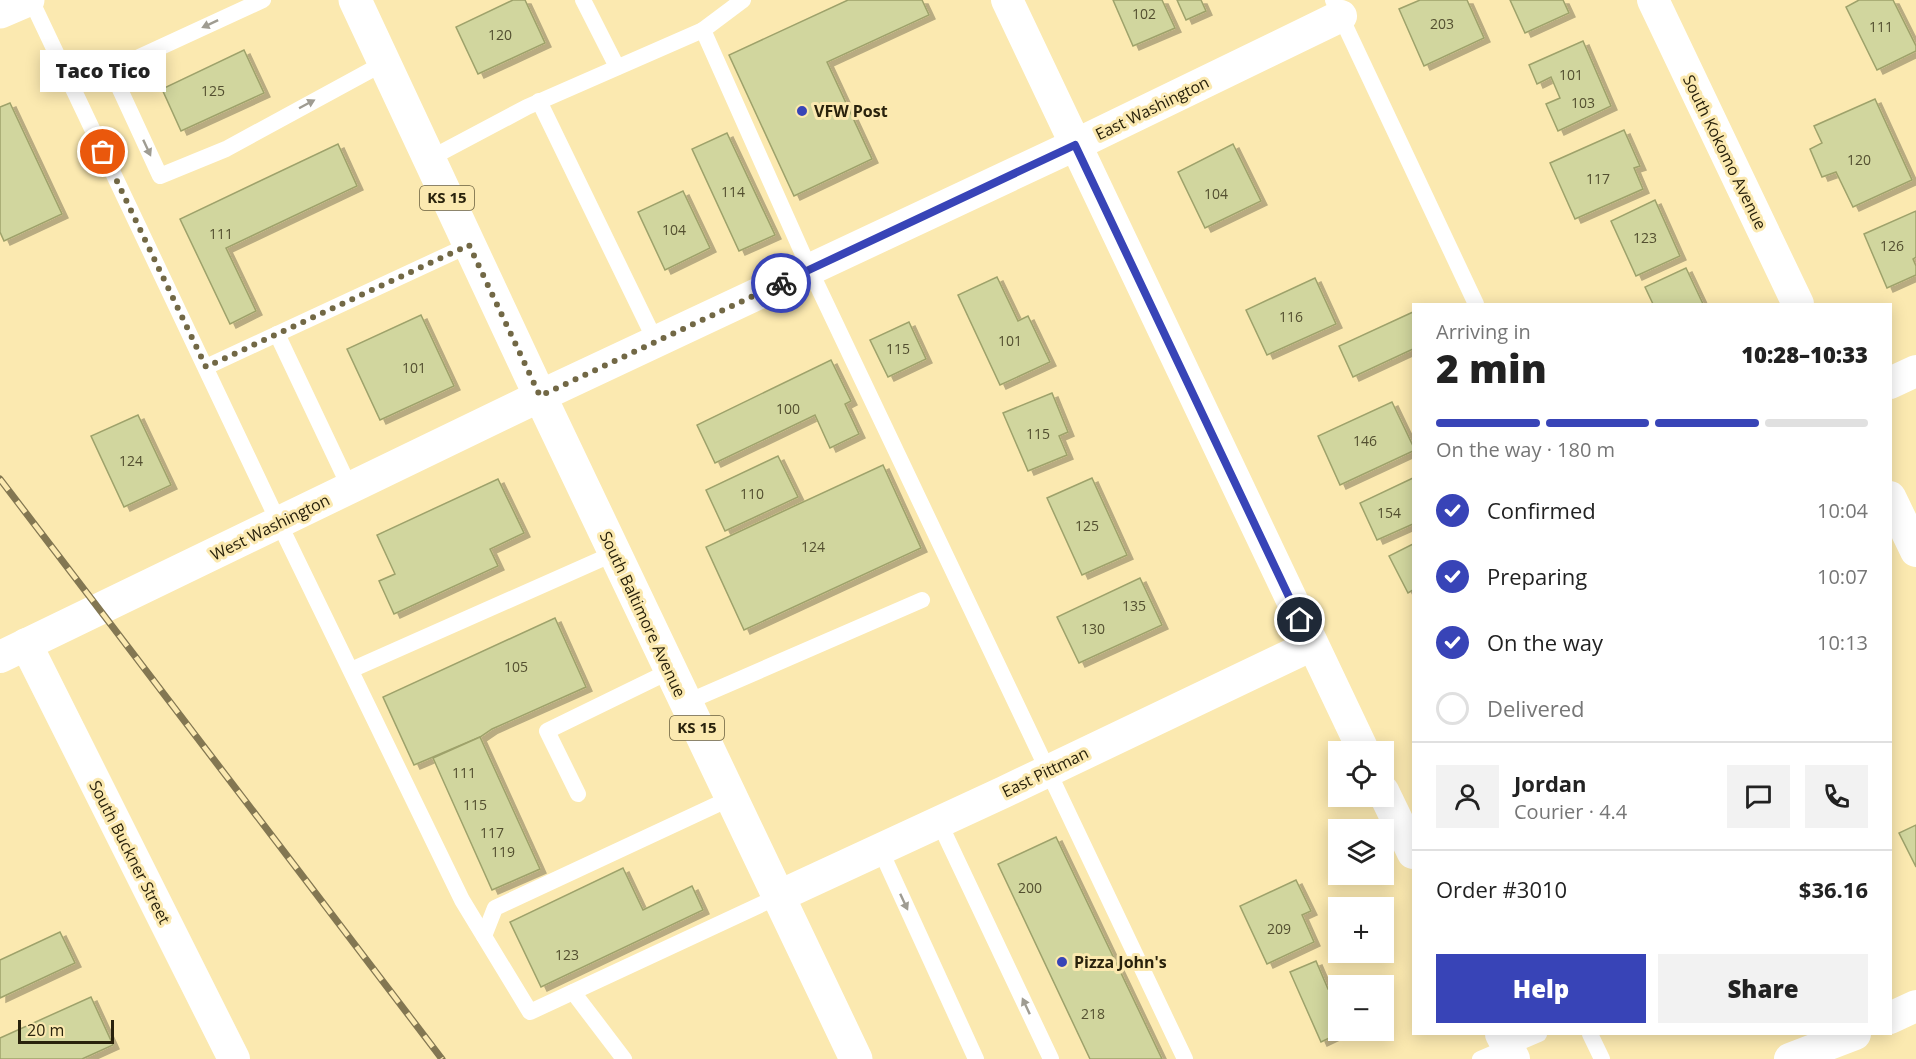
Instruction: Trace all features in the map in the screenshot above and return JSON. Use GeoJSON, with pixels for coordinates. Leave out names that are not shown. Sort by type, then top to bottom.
{"type":"FeatureCollection","features":[{"type":"Feature","properties":{"kind":"main road","name":"KS 15"},"geometry":{"type":"LineString","coordinates":[[355,0],[540,396]]}},
{"type":"Feature","properties":{"kind":"main road","name":"South Baltimore Avenue"},"geometry":{"type":"LineString","coordinates":[[540,396],[856,1059]]}},
{"type":"Feature","properties":{"kind":"street"},"geometry":{"type":"LineString","coordinates":[[1007,0],[1359,741]]}},
{"type":"Feature","properties":{"kind":"street","name":"South Kokomo Avenue"},"geometry":{"type":"LineString","coordinates":[[1653,0],[1798,303]]}},
{"type":"Feature","properties":{"kind":"street","name":"East Washington"},"geometry":{"type":"LineString","coordinates":[[540,396],[1075,145],[1337,8]]}},
{"type":"Feature","properties":{"kind":"street"},"geometry":{"type":"LineString","coordinates":[[1892,382],[1916,371]]}},
{"type":"Feature","properties":{"kind":"street","name":"West Washington"},"geometry":{"type":"LineString","coordinates":[[13,651],[540,396]]}},
{"type":"Feature","properties":{"kind":"street"},"geometry":{"type":"LineString","coordinates":[[1892,501],[1916,551]]}},
{"type":"Feature","properties":{"kind":"street","name":"East Pittman"},"geometry":{"type":"LineString","coordinates":[[777,897],[1312,645]]}},
{"type":"Feature","properties":{"kind":"street","name":"South Buckner Street"},"geometry":{"type":"LineString","coordinates":[[13,651],[234,1059]]}},
{"type":"Feature","properties":{"kind":"street"},"geometry":{"type":"LineString","coordinates":[[1391,807],[1412,851]]}},
{"type":"Feature","properties":{"kind":"street"},"geometry":{"type":"LineString","coordinates":[[1892,1017],[1916,1006]]}},
{"type":"Feature","properties":{"kind":"street"},"geometry":{"type":"LineString","coordinates":[[1790,1059],[1822,1040],[1850,1035]]}},
{"type":"Feature","properties":{"kind":"lane"},"geometry":{"type":"LineString","coordinates":[[263,0],[111,70],[160,176],[225,149],[384,63]]}},
{"type":"Feature","properties":{"kind":"lane"},"geometry":{"type":"LineString","coordinates":[[583,0],[617,67]]}},
{"type":"Feature","properties":{"kind":"lane"},"geometry":{"type":"LineString","coordinates":[[429,159],[539,101],[703,30],[743,0]]}},
{"type":"Feature","properties":{"kind":"lane"},"geometry":{"type":"LineString","coordinates":[[17,4],[206,367],[462,900],[530,1012],[777,897]]}},
{"type":"Feature","properties":{"kind":"lane"},"geometry":{"type":"LineString","coordinates":[[1337,8],[1476,303]]}},
{"type":"Feature","properties":{"kind":"lane"},"geometry":{"type":"LineString","coordinates":[[703,30],[810,270],[1185,1059]]}},
{"type":"Feature","properties":{"kind":"lane"},"geometry":{"type":"LineString","coordinates":[[539,101],[656,342]]}},
{"type":"Feature","properties":{"kind":"lane"},"geometry":{"type":"LineString","coordinates":[[206,367],[469,245]]}},
{"type":"Feature","properties":{"kind":"lane"},"geometry":{"type":"LineString","coordinates":[[277,334],[350,488]]}},
{"type":"Feature","properties":{"kind":"lane"},"geometry":{"type":"LineString","coordinates":[[351,670],[615,554]]}},
{"type":"Feature","properties":{"kind":"lane"},"geometry":{"type":"LineString","coordinates":[[685,703],[922,600]]}},
{"type":"Feature","properties":{"kind":"lane"},"geometry":{"type":"LineString","coordinates":[[578,794],[547,731],[670,670]]}},
{"type":"Feature","properties":{"kind":"lane"},"geometry":{"type":"LineString","coordinates":[[484,936],[495,908],[730,798]]}},
{"type":"Feature","properties":{"kind":"lane"},"geometry":{"type":"LineString","coordinates":[[939,822],[1051,1059]]}},
{"type":"Feature","properties":{"kind":"lane"},"geometry":{"type":"LineString","coordinates":[[880,849],[975,1059]]}},
{"type":"Feature","properties":{"kind":"lane"},"geometry":{"type":"LineString","coordinates":[[573,992],[624,1059]]}},
{"type":"Feature","properties":{"kind":"lane"},"geometry":{"type":"LineString","coordinates":[[1501,1049],[1536,1035]]}},
{"type":"Feature","properties":{"kind":"lane"},"geometry":{"type":"LineString","coordinates":[[1590,1035],[1602,1059]]}},
{"type":"Feature","properties":{"kind":"building"},"geometry":{"type":"Polygon","coordinates":[[[513,0],[525,0],[545,43],[478,74],[456,27],[513,0]]]}},
{"type":"Feature","properties":{"kind":"building","name":"VFW Post"},"geometry":{"type":"Polygon","coordinates":[[[848,0],[922,0],[929,15],[827,62],[872,159],[794,196],[729,55],[848,0]]]}},
{"type":"Feature","properties":{"kind":"building"},"geometry":{"type":"Polygon","coordinates":[[[1113,0],[1162,0],[1175,28],[1133,46],[1113,0]]]}},
{"type":"Feature","properties":{"kind":"building"},"geometry":{"type":"Polygon","coordinates":[[[1177,0],[1201,0],[1206,11],[1186,20],[1177,0]]]}},
{"type":"Feature","properties":{"kind":"building"},"geometry":{"type":"Polygon","coordinates":[[[1420,0],[1467,0],[1484,38],[1424,66],[1399,9],[1420,0]]]}},
{"type":"Feature","properties":{"kind":"building"},"geometry":{"type":"Polygon","coordinates":[[[1510,0],[1563,0],[1569,13],[1525,33],[1510,0]]]}},
{"type":"Feature","properties":{"kind":"building"},"geometry":{"type":"Polygon","coordinates":[[[1859,0],[1893,0],[1916,46],[1916,51],[1877,70],[1846,7],[1859,0]]]}},
{"type":"Feature","properties":{"kind":"building"},"geometry":{"type":"Polygon","coordinates":[[[1583,41],[1611,106],[1558,131],[1546,104],[1560,98],[1551,77],[1537,84],[1529,65],[1583,41]]]}},
{"type":"Feature","properties":{"kind":"building"},"geometry":{"type":"Polygon","coordinates":[[[244,50],[264,93],[181,131],[162,89],[244,50]]]}},
{"type":"Feature","properties":{"kind":"building"},"geometry":{"type":"Polygon","coordinates":[[[1875,99],[1912,180],[1853,207],[1836,172],[1822,177],[1810,149],[1822,143],[1814,126],[1875,99]]]}},
{"type":"Feature","properties":{"kind":"building"},"geometry":{"type":"Polygon","coordinates":[[[10,103],[62,214],[4,241],[0,232],[0,107],[10,103]]]}},
{"type":"Feature","properties":{"kind":"building"},"geometry":{"type":"Polygon","coordinates":[[[1624,130],[1640,166],[1634,168],[1643,189],[1575,219],[1550,163],[1624,130]]]}},
{"type":"Feature","properties":{"kind":"building"},"geometry":{"type":"Polygon","coordinates":[[[727,133],[775,235],[739,251],[692,149],[727,133]]]}},
{"type":"Feature","properties":{"kind":"building"},"geometry":{"type":"Polygon","coordinates":[[[338,144],[357,186],[226,248],[256,311],[230,324],[180,219],[338,144]]]}},
{"type":"Feature","properties":{"kind":"building"},"geometry":{"type":"Polygon","coordinates":[[[1233,144],[1261,201],[1205,228],[1178,172],[1233,144]]]}},
{"type":"Feature","properties":{"kind":"building"},"geometry":{"type":"Polygon","coordinates":[[[683,191],[710,248],[665,270],[638,212],[683,191]]]}},
{"type":"Feature","properties":{"kind":"building"},"geometry":{"type":"Polygon","coordinates":[[[1655,200],[1680,256],[1636,276],[1611,221],[1655,200]]]}},
{"type":"Feature","properties":{"kind":"building"},"geometry":{"type":"Polygon","coordinates":[[[1916,211],[1916,257],[1913,259],[1916,275],[1887,288],[1864,234],[1916,211]]]}},
{"type":"Feature","properties":{"kind":"building"},"geometry":{"type":"Polygon","coordinates":[[[1686,268],[1703,303],[1653,303],[1645,287],[1686,268]]]}},
{"type":"Feature","properties":{"kind":"building"},"geometry":{"type":"Polygon","coordinates":[[[997,277],[1018,321],[1028,316],[1050,362],[1000,385],[958,295],[997,277]]]}},
{"type":"Feature","properties":{"kind":"building"},"geometry":{"type":"Polygon","coordinates":[[[1315,278],[1336,324],[1267,355],[1246,310],[1315,278]]]}},
{"type":"Feature","properties":{"kind":"building"},"geometry":{"type":"Polygon","coordinates":[[[1412,312],[1412,349],[1353,377],[1339,346],[1412,312]]]}},
{"type":"Feature","properties":{"kind":"building"},"geometry":{"type":"Polygon","coordinates":[[[421,315],[454,386],[380,420],[347,349],[421,315]]]}},
{"type":"Feature","properties":{"kind":"building"},"geometry":{"type":"Polygon","coordinates":[[[909,322],[926,359],[888,377],[870,340],[909,322]]]}},
{"type":"Feature","properties":{"kind":"building"},"geometry":{"type":"Polygon","coordinates":[[[831,360],[851,401],[845,404],[859,434],[830,448],[815,415],[715,463],[697,425],[831,360]]]}},
{"type":"Feature","properties":{"kind":"building"},"geometry":{"type":"Polygon","coordinates":[[[1052,393],[1068,432],[1059,436],[1067,455],[1028,471],[1003,413],[1052,393]]]}},
{"type":"Feature","properties":{"kind":"building"},"geometry":{"type":"Polygon","coordinates":[[[1392,402],[1412,444],[1412,451],[1340,485],[1318,436],[1392,402]]]}},
{"type":"Feature","properties":{"kind":"building"},"geometry":{"type":"Polygon","coordinates":[[[138,415],[171,485],[124,507],[91,436],[138,415]]]}},
{"type":"Feature","properties":{"kind":"building"},"geometry":{"type":"Polygon","coordinates":[[[778,456],[798,497],[725,531],[706,490],[778,456]]]}},
{"type":"Feature","properties":{"kind":"building"},"geometry":{"type":"Polygon","coordinates":[[[883,465],[921,548],[744,630],[706,547],[883,465]]]}},
{"type":"Feature","properties":{"kind":"building"},"geometry":{"type":"Polygon","coordinates":[[[1092,478],[1127,555],[1082,575],[1047,498],[1092,478]]]}},
{"type":"Feature","properties":{"kind":"building"},"geometry":{"type":"Polygon","coordinates":[[[1412,478],[1412,524],[1377,540],[1360,503],[1412,478]]]}},
{"type":"Feature","properties":{"kind":"building"},"geometry":{"type":"Polygon","coordinates":[[[498,479],[524,533],[490,549],[498,566],[394,614],[379,581],[395,574],[377,535],[498,479]]]}},
{"type":"Feature","properties":{"kind":"building"},"geometry":{"type":"Polygon","coordinates":[[[1412,544],[1412,591],[1408,593],[1389,556],[1412,544]]]}},
{"type":"Feature","properties":{"kind":"building"},"geometry":{"type":"Polygon","coordinates":[[[1140,578],[1162,625],[1079,663],[1057,617],[1140,578]]]}},
{"type":"Feature","properties":{"kind":"building"},"geometry":{"type":"Polygon","coordinates":[[[555,618],[586,687],[414,765],[383,697],[555,618]]]}},
{"type":"Feature","properties":{"kind":"building"},"geometry":{"type":"Polygon","coordinates":[[[480,737],[540,869],[492,890],[433,758],[480,737]]]}},
{"type":"Feature","properties":{"kind":"building"},"geometry":{"type":"Polygon","coordinates":[[[1916,825],[1916,867],[1899,833],[1916,825]]]}},
{"type":"Feature","properties":{"kind":"building"},"geometry":{"type":"Polygon","coordinates":[[[1056,837],[1162,1059],[1090,1059],[998,864],[1056,837]]]}},
{"type":"Feature","properties":{"kind":"building"},"geometry":{"type":"Polygon","coordinates":[[[623,868],[643,910],[692,886],[703,910],[541,987],[510,922],[623,868]]]}},
{"type":"Feature","properties":{"kind":"building"},"geometry":{"type":"Polygon","coordinates":[[[1296,880],[1311,911],[1302,915],[1314,942],[1267,964],[1240,906],[1296,880]]]}},
{"type":"Feature","properties":{"kind":"building"},"geometry":{"type":"Polygon","coordinates":[[[60,932],[75,963],[0,998],[0,960],[60,932]]]}},
{"type":"Feature","properties":{"kind":"building"},"geometry":{"type":"Polygon","coordinates":[[[1316,961],[1328,989],[1328,1039],[1321,1042],[1290,972],[1316,961]]]}},
{"type":"Feature","properties":{"kind":"building"},"geometry":{"type":"Polygon","coordinates":[[[91,997],[113,1045],[82,1059],[0,1059],[0,1038],[91,997]]]}},
{"type":"Feature","properties":{"kind":"railway"},"geometry":{"type":"LineString","coordinates":[[0,479],[442,1059]]}},
{"type":"Feature","properties":{"kind":"way so far"},"geometry":{"type":"LineString","coordinates":[[103,152],[206,367],[469,245],[540,396],[781,283]]}},
{"type":"Feature","properties":{"kind":"place","name":"VFW Post"},"geometry":{"type":"Point","coordinates":[802,111]}},
{"type":"Feature","properties":{"kind":"place","name":"Taco Tico"},"geometry":{"type":"Point","coordinates":[103,152]}},
{"type":"Feature","properties":{"kind":"place","name":"Pizza John's"},"geometry":{"type":"Point","coordinates":[1062,962]}},
{"type":"Feature","properties":{"kind":"route"},"geometry":{"type":"LineString","coordinates":[[781,283],[1075,145],[1300,620]]}}]}
